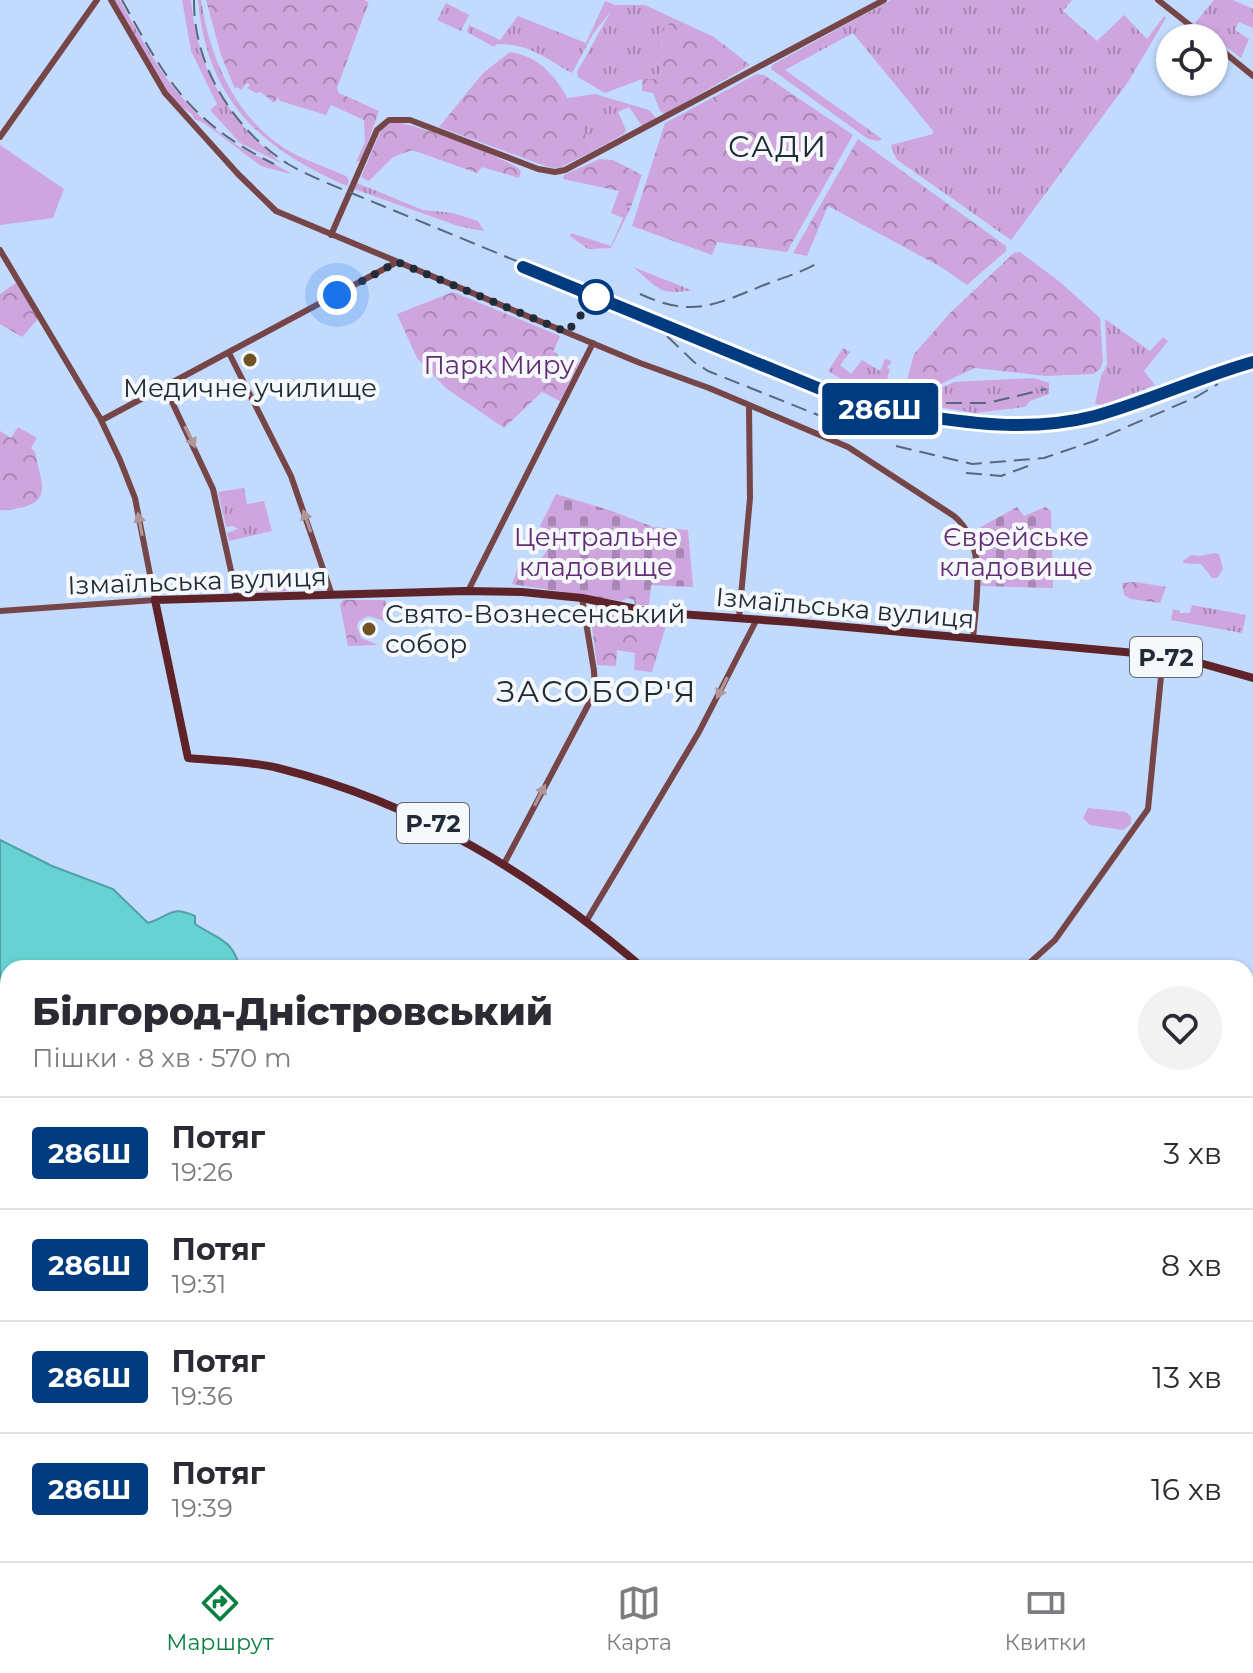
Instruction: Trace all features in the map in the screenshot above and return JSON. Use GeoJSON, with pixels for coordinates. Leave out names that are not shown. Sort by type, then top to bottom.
{"type":"FeatureCollection","features":[{"type":"Feature","properties":{"kind":"main road","name":"Ізмаїльська вулиця"},"geometry":{"type":"LineString","coordinates":[[155,600],[522,592],[582,598],[651,612],[1163,656],[1253,678]]}},
{"type":"Feature","properties":{"kind":"main road","name":"Р-72"},"geometry":{"type":"LineString","coordinates":[[155,600],[188,758],[276,768],[420,817],[504,864],[587,920],[634,960]]}},
{"type":"Feature","properties":{"kind":"street"},"geometry":{"type":"LineString","coordinates":[[0,137],[97,0]]}},
{"type":"Feature","properties":{"kind":"street"},"geometry":{"type":"LineString","coordinates":[[111,0],[156,82],[227,163],[276,211],[848,447],[959,521],[969,534],[976,568],[973,639]]}},
{"type":"Feature","properties":{"kind":"street"},"geometry":{"type":"LineString","coordinates":[[331,235],[377,130],[389,120],[410,120],[538,169],[565,170],[884,0]]}},
{"type":"Feature","properties":{"kind":"street"},"geometry":{"type":"LineString","coordinates":[[1158,0],[1188,24]]}},
{"type":"Feature","properties":{"kind":"street"},"geometry":{"type":"LineString","coordinates":[[1228,55],[1253,76]]}},
{"type":"Feature","properties":{"kind":"street"},"geometry":{"type":"LineString","coordinates":[[0,250],[102,420],[135,498],[155,600]]}},
{"type":"Feature","properties":{"kind":"street"},"geometry":{"type":"LineString","coordinates":[[102,420],[397,262]]}},
{"type":"Feature","properties":{"kind":"street"},"geometry":{"type":"LineString","coordinates":[[468,591],[593,343]]}},
{"type":"Feature","properties":{"kind":"street"},"geometry":{"type":"LineString","coordinates":[[229,353],[291,476],[332,595]]}},
{"type":"Feature","properties":{"kind":"street"},"geometry":{"type":"LineString","coordinates":[[165,387],[213,489],[237,598]]}},
{"type":"Feature","properties":{"kind":"street"},"geometry":{"type":"LineString","coordinates":[[739,618],[750,498],[749,405]]}},
{"type":"Feature","properties":{"kind":"street"},"geometry":{"type":"LineString","coordinates":[[504,864],[595,692],[582,598]]}},
{"type":"Feature","properties":{"kind":"street","name":"Ізмаїльська вулиця"},"geometry":{"type":"LineString","coordinates":[[0,611],[155,600]]}},
{"type":"Feature","properties":{"kind":"street"},"geometry":{"type":"LineString","coordinates":[[587,920],[699,732],[757,619]]}},
{"type":"Feature","properties":{"kind":"street"},"geometry":{"type":"LineString","coordinates":[[1033,960],[1055,940],[1148,809],[1163,656]]}},
{"type":"Feature","properties":{"kind":"green space"},"geometry":{"type":"Polygon","coordinates":[[[114,0],[120,0],[167,78],[195,111],[239,147],[291,174],[261,166],[179,105],[166,89],[114,0]]]}},
{"type":"Feature","properties":{"kind":"green space"},"geometry":{"type":"Polygon","coordinates":[[[182,0],[191,0],[200,49],[218,91],[245,128],[281,163],[240,143],[210,110],[217,104],[191,51],[182,0]]]}},
{"type":"Feature","properties":{"kind":"green space"},"geometry":{"type":"Polygon","coordinates":[[[198,0],[201,0],[218,64],[238,102],[251,119],[284,148],[346,176],[349,180],[347,186],[288,155],[243,116],[226,92],[213,65],[203,35],[198,0]]]}},
{"type":"Feature","properties":{"kind":"green space"},"geometry":{"type":"Polygon","coordinates":[[[206,0],[369,2],[337,88],[339,93],[379,111],[361,161],[356,162],[365,142],[364,120],[331,105],[326,115],[280,101],[278,97],[274,103],[261,92],[247,88],[250,85],[247,83],[241,90],[235,89],[221,55],[206,0]]]}},
{"type":"Feature","properties":{"kind":"green space"},"geometry":{"type":"Polygon","coordinates":[[[891,0],[1072,0],[1063,11],[1097,41],[1124,15],[1147,39],[1156,27],[1156,35],[1128,82],[1011,240],[896,159],[891,145],[933,134],[933,131],[853,33],[785,70],[882,139],[878,141],[868,139],[771,69],[772,65],[891,0]]]}},
{"type":"Feature","properties":{"kind":"green space"},"geometry":{"type":"Polygon","coordinates":[[[1214,0],[1233,0],[1253,9],[1253,28],[1239,22],[1235,30],[1249,39],[1241,58],[1228,48],[1228,24],[1195,23],[1214,0]]]}},
{"type":"Feature","properties":{"kind":"green space"},"geometry":{"type":"Polygon","coordinates":[[[605,1],[615,5],[645,5],[673,18],[661,34],[663,66],[659,79],[642,79],[605,93],[578,77],[577,72],[611,11],[593,34],[572,73],[528,49],[497,44],[494,47],[467,32],[469,25],[500,40],[518,16],[586,43],[605,1]]]}},
{"type":"Feature","properties":{"kind":"green space"},"geometry":{"type":"Polygon","coordinates":[[[446,3],[469,15],[461,31],[437,20],[446,3]]]}},
{"type":"Feature","properties":{"kind":"green space"},"geometry":{"type":"Polygon","coordinates":[[[673,18],[714,37],[750,65],[665,114],[660,111],[653,93],[642,91],[642,79],[659,79],[663,66],[661,34],[673,18]]]}},
{"type":"Feature","properties":{"kind":"green space"},"geometry":{"type":"Polygon","coordinates":[[[510,52],[527,56],[552,76],[571,105],[593,151],[559,168],[548,167],[439,127],[483,73],[510,52]]]}},
{"type":"Feature","properties":{"kind":"green space"},"geometry":{"type":"Polygon","coordinates":[[[757,74],[764,75],[853,135],[787,252],[717,242],[712,255],[632,226],[665,123],[757,74]]]}},
{"type":"Feature","properties":{"kind":"green space"},"geometry":{"type":"Polygon","coordinates":[[[595,94],[649,110],[656,118],[642,126],[629,107],[618,112],[626,130],[624,134],[593,151],[567,98],[595,94]]]}},
{"type":"Feature","properties":{"kind":"green space"},"geometry":{"type":"Polygon","coordinates":[[[393,122],[439,134],[498,158],[521,171],[519,178],[482,167],[477,173],[412,150],[393,157],[369,181],[361,177],[381,130],[393,122]]]}},
{"type":"Feature","properties":{"kind":"green space"},"geometry":{"type":"Polygon","coordinates":[[[858,139],[1006,246],[1006,251],[967,285],[941,267],[828,206],[807,256],[793,253],[858,139]]]}},
{"type":"Feature","properties":{"kind":"green space"},"geometry":{"type":"Polygon","coordinates":[[[0,145],[64,189],[53,218],[0,225],[0,145]]]}},
{"type":"Feature","properties":{"kind":"green space"},"geometry":{"type":"Polygon","coordinates":[[[600,159],[613,160],[642,175],[631,207],[615,202],[619,191],[563,179],[564,175],[600,159]]]}},
{"type":"Feature","properties":{"kind":"green space"},"geometry":{"type":"Polygon","coordinates":[[[357,183],[423,210],[453,213],[478,221],[484,231],[458,226],[354,189],[357,183]]]}},
{"type":"Feature","properties":{"kind":"green space"},"geometry":{"type":"Polygon","coordinates":[[[615,202],[631,207],[611,248],[588,249],[570,236],[571,233],[611,246],[623,218],[611,213],[615,202]]]}},
{"type":"Feature","properties":{"kind":"green space"},"geometry":{"type":"Polygon","coordinates":[[[1020,252],[1100,318],[1103,361],[1100,369],[1093,374],[1046,376],[975,368],[919,394],[903,395],[914,354],[950,313],[1014,253],[1020,252]]]}},
{"type":"Feature","properties":{"kind":"green space"},"geometry":{"type":"Polygon","coordinates":[[[633,267],[691,290],[664,291],[633,267]]]}},
{"type":"Feature","properties":{"kind":"green space"},"geometry":{"type":"Polygon","coordinates":[[[16,283],[38,319],[22,337],[0,324],[0,294],[16,283]]]}},
{"type":"Feature","properties":{"kind":"green space","name":"Парк Миру"},"geometry":{"type":"Polygon","coordinates":[[[453,292],[560,336],[553,352],[558,354],[557,359],[566,363],[571,359],[579,363],[560,401],[542,392],[504,428],[447,389],[417,358],[397,314],[453,292]]]}},
{"type":"Feature","properties":{"kind":"green space"},"geometry":{"type":"Polygon","coordinates":[[[1105,319],[1150,351],[1163,337],[1168,341],[1144,371],[1155,385],[1103,405],[1095,404],[1101,376],[1107,365],[1105,319]]]}},
{"type":"Feature","properties":{"kind":"green space"},"geometry":{"type":"Polygon","coordinates":[[[843,348],[850,352],[840,365],[851,374],[862,360],[880,371],[885,359],[892,361],[887,368],[890,369],[887,378],[904,386],[903,395],[854,379],[841,379],[828,371],[843,348]]]}},
{"type":"Feature","properties":{"kind":"green space"},"geometry":{"type":"Polygon","coordinates":[[[1034,378],[1049,383],[1049,394],[1030,401],[1025,407],[975,413],[915,400],[954,382],[1034,378]]]}},
{"type":"Feature","properties":{"kind":"green space"},"geometry":{"type":"Polygon","coordinates":[[[18,427],[37,438],[31,448],[35,452],[41,480],[41,495],[30,505],[0,510],[0,431],[11,438],[18,427]]]}},
{"type":"Feature","properties":{"kind":"green space"},"geometry":{"type":"Polygon","coordinates":[[[244,488],[247,504],[264,501],[272,531],[229,541],[227,533],[238,529],[226,527],[218,492],[244,488]]]}},
{"type":"Feature","properties":{"kind":"green space","name":"Центральне кладовище"},"geometry":{"type":"Polygon","coordinates":[[[556,494],[653,527],[688,530],[693,587],[651,585],[649,606],[635,604],[628,598],[621,601],[512,584],[520,562],[538,561],[549,547],[553,534],[540,526],[556,494]]]}},
{"type":"Feature","properties":{"kind":"green space","name":"Єврейське кладовище"},"geometry":{"type":"Polygon","coordinates":[[[1017,507],[1024,516],[1045,507],[1051,511],[1053,588],[980,586],[975,534],[979,528],[1017,507]]]}},
{"type":"Feature","properties":{"kind":"green space"},"geometry":{"type":"Polygon","coordinates":[[[1219,554],[1223,569],[1217,578],[1212,578],[1201,564],[1183,563],[1191,555],[1219,554]]]}},
{"type":"Feature","properties":{"kind":"green space"},"geometry":{"type":"Polygon","coordinates":[[[280,572],[286,573],[289,591],[243,593],[241,580],[280,577],[280,572]]]}},
{"type":"Feature","properties":{"kind":"green space"},"geometry":{"type":"Polygon","coordinates":[[[1122,583],[1166,587],[1160,603],[1124,595],[1122,583]]]}},
{"type":"Feature","properties":{"kind":"green space"},"geometry":{"type":"Polygon","coordinates":[[[343,600],[385,600],[389,622],[368,616],[357,626],[361,638],[378,645],[348,646],[340,604],[343,600]]]}},
{"type":"Feature","properties":{"kind":"green space"},"geometry":{"type":"Polygon","coordinates":[[[589,605],[668,619],[652,672],[634,670],[635,653],[617,650],[616,666],[597,665],[589,605]]]}},
{"type":"Feature","properties":{"kind":"green space"},"geometry":{"type":"Polygon","coordinates":[[[1192,605],[1246,615],[1242,633],[1171,620],[1173,609],[1190,613],[1192,605]]]}},
{"type":"Feature","properties":{"kind":"green space"},"geometry":{"type":"Polygon","coordinates":[[[1088,808],[1126,812],[1131,817],[1131,824],[1123,830],[1090,825],[1083,818],[1088,808]]]}},
{"type":"Feature","properties":{"kind":"shaded area"},"geometry":{"type":"Polygon","coordinates":[[[0,840],[52,866],[113,889],[148,923],[180,911],[195,916],[195,924],[228,945],[238,960],[0,960],[0,840]]]}},
{"type":"Feature","properties":{"kind":"railway"},"geometry":{"type":"LineString","coordinates":[[122,0],[167,76],[200,115],[245,148],[274,164]]}},
{"type":"Feature","properties":{"kind":"railway"},"geometry":{"type":"LineString","coordinates":[[194,0],[201,48],[220,94],[250,133],[288,164],[310,176],[837,393],[888,408],[945,419],[1030,424],[1086,414],[1179,387]]}},
{"type":"Feature","properties":{"kind":"railway"},"geometry":{"type":"LineString","coordinates":[[640,294],[674,306],[703,306],[816,264]]}},
{"type":"Feature","properties":{"kind":"railway"},"geometry":{"type":"LineString","coordinates":[[667,336],[708,371],[828,419]]}},
{"type":"Feature","properties":{"kind":"railway"},"geometry":{"type":"LineString","coordinates":[[1170,391],[1253,362]]}},
{"type":"Feature","properties":{"kind":"railway"},"geometry":{"type":"LineString","coordinates":[[896,446],[972,464],[1044,458],[1094,441],[1196,397],[1218,384]]}},
{"type":"Feature","properties":{"kind":"railway"},"geometry":{"type":"LineString","coordinates":[[922,403],[988,403],[1046,389]]}},
{"type":"Feature","properties":{"kind":"railway"},"geometry":{"type":"LineString","coordinates":[[966,473],[1001,476],[1028,466]]}},
{"type":"Feature","properties":{"kind":"train","name":"286Ш"},"geometry":{"type":"LineString","coordinates":[[523,267],[852,402],[991,426],[1041,426],[1098,415],[1253,362]]}},
{"type":"Feature","properties":{"kind":"place","name":"Медичне училище"},"geometry":{"type":"Point","coordinates":[250,360]}},
{"type":"Feature","properties":{"kind":"place","name":"Свято-Вознесенський собор"},"geometry":{"type":"Point","coordinates":[369,629]}},
{"type":"Feature","properties":{"kind":"district","name":"САДИ"},"geometry":{"type":"Point","coordinates":[778,146]}},
{"type":"Feature","properties":{"kind":"district","name":"ЗАСОБОР'Я"},"geometry":{"type":"Point","coordinates":[597,691]}},
{"type":"Feature","properties":{"kind":"route"},"geometry":{"type":"LineString","coordinates":[[337,295],[397,262],[567,332],[596,297]]}}]}
